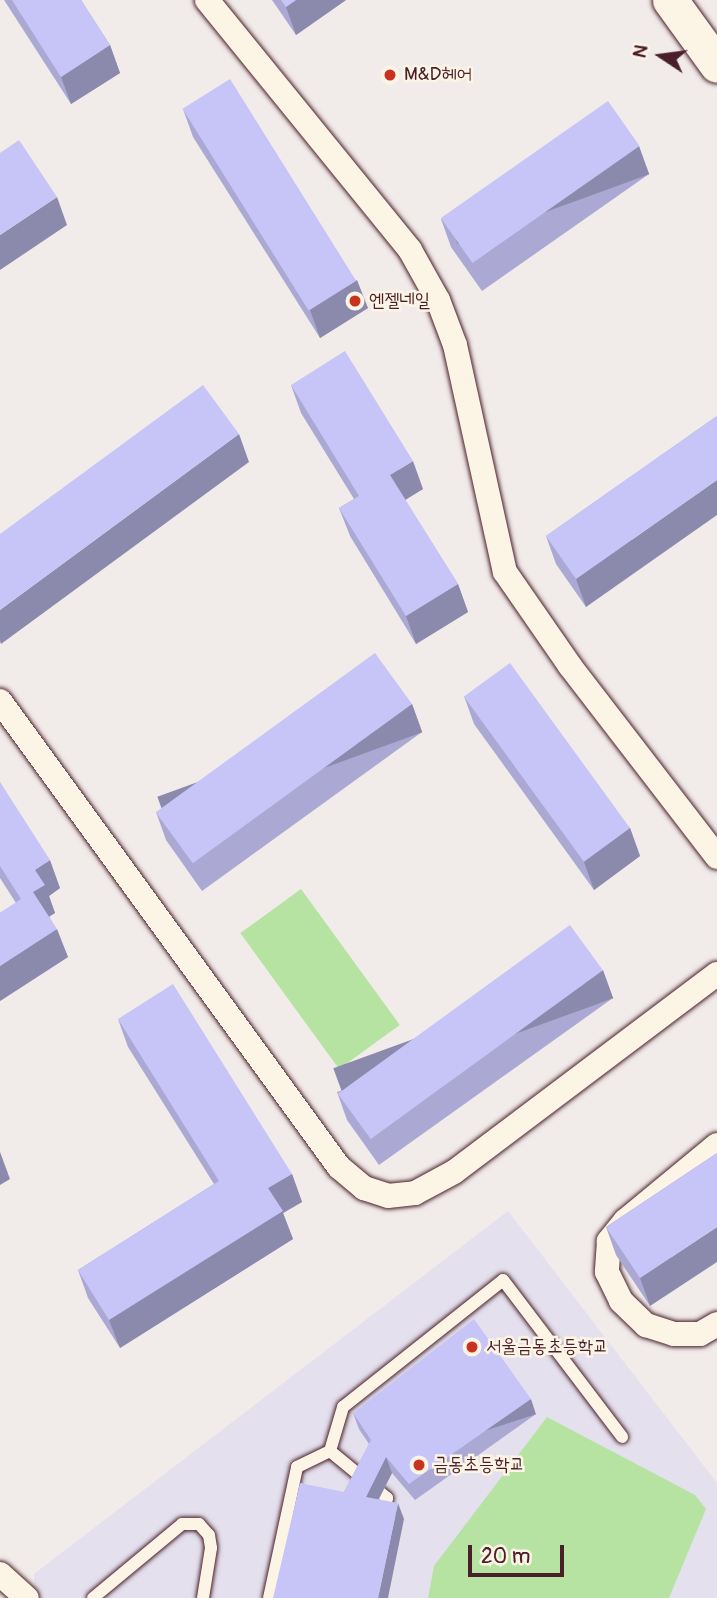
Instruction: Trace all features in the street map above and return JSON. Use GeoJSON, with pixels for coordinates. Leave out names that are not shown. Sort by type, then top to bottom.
{"type":"FeatureCollection","features":[{"type":"Feature","properties":{"kind":"main road"},"geometry":{"type":"LineString","coordinates":[[670,0],[717,65]]}},
{"type":"Feature","properties":{"kind":"street"},"geometry":{"type":"LineString","coordinates":[[207,0],[410,250],[438,300],[456,345],[505,572],[570,666],[717,858]]}},
{"type":"Feature","properties":{"kind":"street"},"geometry":{"type":"LineString","coordinates":[[0,701],[339,1167],[363,1188],[388,1196],[415,1193],[454,1172],[717,974]]}},
{"type":"Feature","properties":{"kind":"street"},"geometry":{"type":"LineString","coordinates":[[717,1145],[625,1221],[609,1241],[607,1272],[621,1301],[646,1325],[674,1334],[701,1335],[717,1324]]}},
{"type":"Feature","properties":{"kind":"street"},"geometry":{"type":"LineString","coordinates":[[0,1574],[27,1598]]}},
{"type":"Feature","properties":{"kind":"lane"},"geometry":{"type":"LineString","coordinates":[[269,1598],[297,1467],[330,1451],[343,1407],[503,1280],[622,1437]]}},
{"type":"Feature","properties":{"kind":"lane"},"geometry":{"type":"LineString","coordinates":[[330,1451],[387,1498],[381,1523]]}},
{"type":"Feature","properties":{"kind":"lane"},"geometry":{"type":"LineString","coordinates":[[93,1598],[182,1524],[200,1524],[209,1535],[211,1548],[203,1598]]}},
{"type":"Feature","properties":{"kind":"shaded area","name":"서울금동초등학교"},"geometry":{"type":"Polygon","coordinates":[[[508,1211],[717,1483],[717,1598],[35,1598],[34,1574],[508,1211]]]}},
{"type":"Feature","properties":{"kind":"green space"},"geometry":{"type":"Polygon","coordinates":[[[301,889],[400,1025],[339,1069],[240,933],[301,889]]]}},
{"type":"Feature","properties":{"kind":"green space"},"geometry":{"type":"Polygon","coordinates":[[[547,1417],[695,1495],[706,1509],[669,1598],[428,1598],[434,1566],[547,1417]]]}},
{"type":"Feature","properties":{"kind":"building"},"geometry":{"type":"Polygon","coordinates":[[[12,0],[81,0],[110,45],[61,77],[12,0]]]}},
{"type":"Feature","properties":{"kind":"building"},"geometry":{"type":"Polygon","coordinates":[[[281,0],[296,0],[286,7],[281,0]]]}},
{"type":"Feature","properties":{"kind":"building"},"geometry":{"type":"Polygon","coordinates":[[[230,79],[356,281],[309,311],[183,109],[230,79]]]}},
{"type":"Feature","properties":{"kind":"building"},"geometry":{"type":"Polygon","coordinates":[[[608,101],[640,146],[472,263],[441,218],[608,101]]]}},
{"type":"Feature","properties":{"kind":"building"},"geometry":{"type":"Polygon","coordinates":[[[19,140],[57,197],[0,235],[0,153],[19,140]]]}},
{"type":"Feature","properties":{"kind":"building"},"geometry":{"type":"Polygon","coordinates":[[[345,351],[413,461],[390,475],[458,584],[406,616],[339,508],[359,496],[291,385],[345,351]]]}},
{"type":"Feature","properties":{"kind":"building"},"geometry":{"type":"Polygon","coordinates":[[[203,385],[239,434],[0,610],[0,534],[203,385]]]}},
{"type":"Feature","properties":{"kind":"building"},"geometry":{"type":"Polygon","coordinates":[[[717,416],[717,480],[576,579],[546,536],[717,416]]]}},
{"type":"Feature","properties":{"kind":"building"},"geometry":{"type":"Polygon","coordinates":[[[375,653],[412,704],[193,863],[156,812],[375,653]]]}},
{"type":"Feature","properties":{"kind":"building"},"geometry":{"type":"Polygon","coordinates":[[[510,663],[630,828],[584,862],[464,697],[510,663]]]}},
{"type":"Feature","properties":{"kind":"building"},"geometry":{"type":"Polygon","coordinates":[[[0,782],[50,860],[35,870],[45,885],[33,892],[57,929],[0,966],[0,913],[21,899],[0,866],[0,782]]]}},
{"type":"Feature","properties":{"kind":"building"},"geometry":{"type":"Polygon","coordinates":[[[570,925],[603,970],[371,1139],[338,1094],[570,925]]]}},
{"type":"Feature","properties":{"kind":"building"},"geometry":{"type":"Polygon","coordinates":[[[173,984],[292,1174],[268,1188],[283,1211],[109,1320],[78,1270],[219,1181],[118,1019],[173,984]]]}},
{"type":"Feature","properties":{"kind":"building"},"geometry":{"type":"Polygon","coordinates":[[[717,1153],[717,1227],[640,1278],[606,1227],[717,1153]]]}},
{"type":"Feature","properties":{"kind":"building","name":"금동초등학교"},"geometry":{"type":"Polygon","coordinates":[[[474,1319],[531,1399],[409,1484],[386,1457],[366,1497],[398,1503],[378,1598],[273,1598],[300,1483],[344,1492],[371,1440],[353,1413],[474,1319]]]}},
{"type":"Feature","properties":{"kind":"place","name":"M&D헤어"},"geometry":{"type":"Point","coordinates":[390,75]}},
{"type":"Feature","properties":{"kind":"place","name":"엔젤네일"},"geometry":{"type":"Point","coordinates":[355,301]}},
{"type":"Feature","properties":{"kind":"place","name":"서울금동초등학교"},"geometry":{"type":"Point","coordinates":[472,1347]}},
{"type":"Feature","properties":{"kind":"place","name":"금동초등학교"},"geometry":{"type":"Point","coordinates":[419,1465]}}]}
